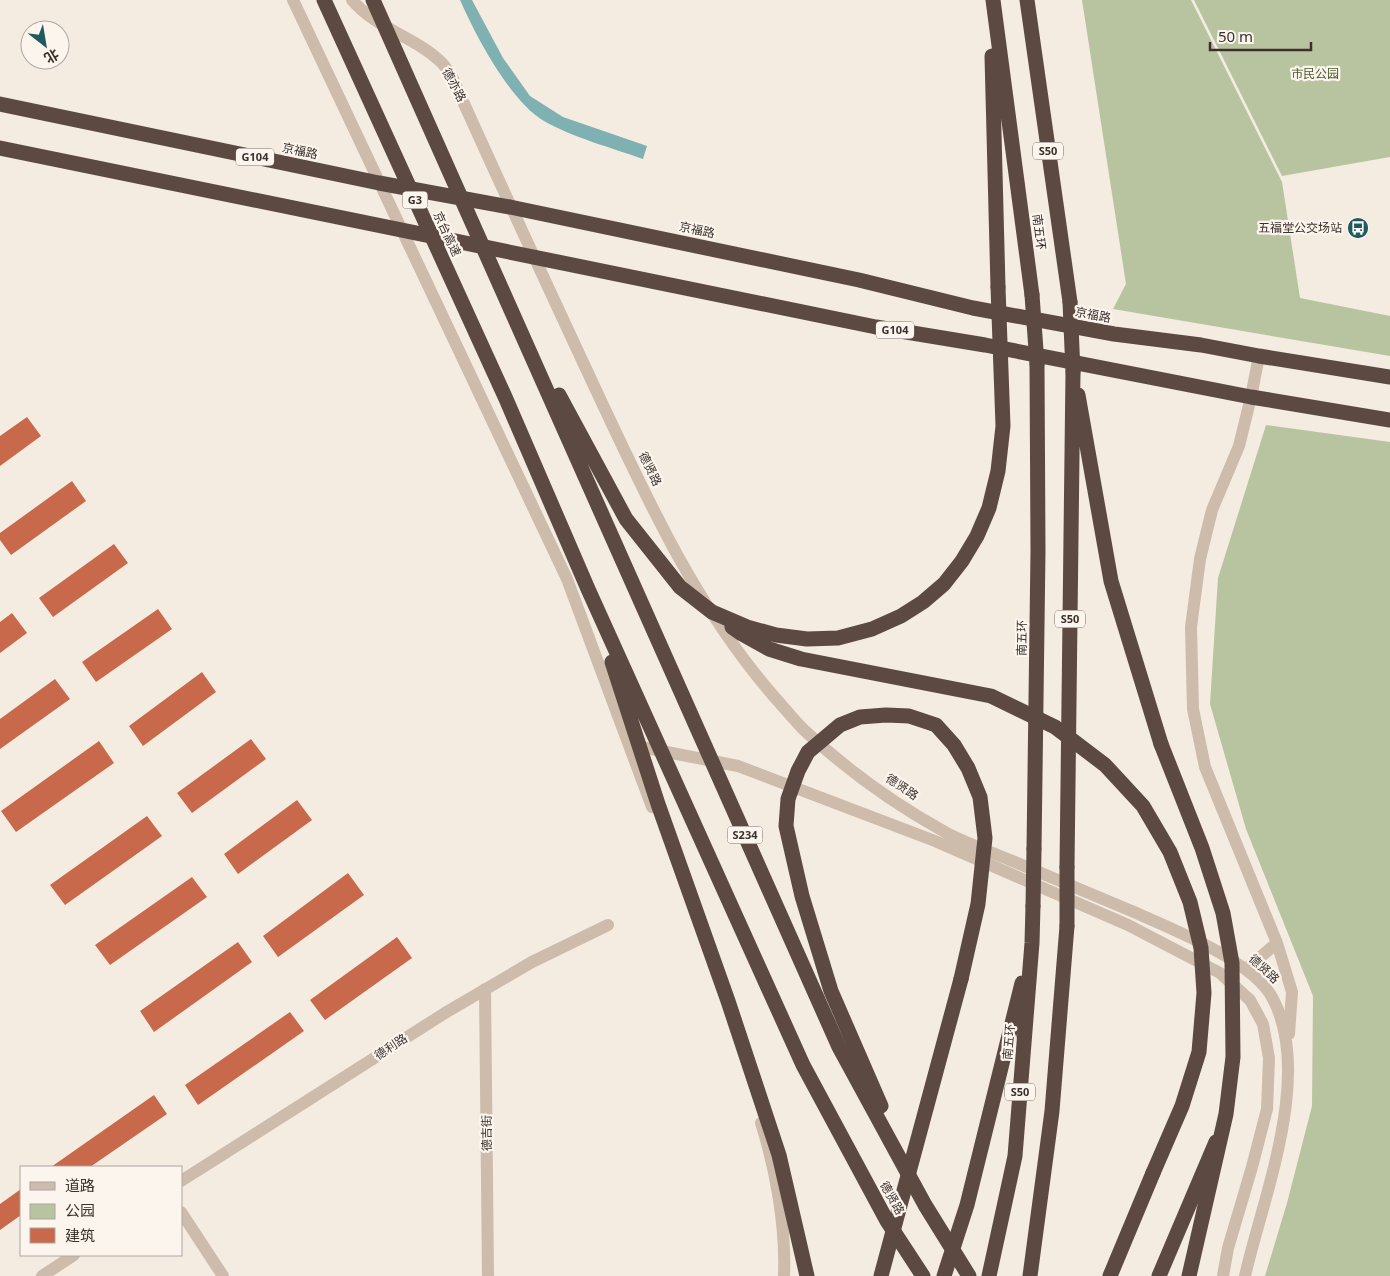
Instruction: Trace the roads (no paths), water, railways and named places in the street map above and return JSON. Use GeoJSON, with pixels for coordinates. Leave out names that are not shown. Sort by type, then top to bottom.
{"type":"FeatureCollection","features":[{"type":"Feature","properties":{"kind":"highway","name":"京台高速"},"geometry":{"type":"LineString","coordinates":[[324,0],[506,399]]}},
{"type":"Feature","properties":{"kind":"highway"},"geometry":{"type":"LineString","coordinates":[[373,0],[502,287],[626,519],[680,586],[742,634],[769,649],[801,659],[992,696],[1055,727],[1105,765],[1143,806],[1170,852],[1190,902],[1201,948],[1204,993],[1198,1052],[1182,1106],[1110,1276]]}},
{"type":"Feature","properties":{"kind":"highway"},"geometry":{"type":"LineString","coordinates":[[712,612],[746,627],[776,635],[807,639],[838,638],[872,629],[901,616],[923,602],[944,584],[962,561],[977,536],[988,508],[998,471],[1003,426],[992,0]]}},
{"type":"Feature","properties":{"kind":"highway","name":"南五环"},"geometry":{"type":"LineString","coordinates":[[989,1276],[1015,1156],[1032,943],[1038,551],[1037,364],[1032,294],[992,0]]}},
{"type":"Feature","properties":{"kind":"highway","name":"南五环"},"geometry":{"type":"LineString","coordinates":[[1027,0],[1070,302],[1073,372],[1067,926],[1052,1111],[1030,1276]]}},
{"type":"Feature","properties":{"kind":"highway","name":"京福路"},"geometry":{"type":"LineString","coordinates":[[0,104],[850,278],[973,308],[1114,334],[1201,344],[1259,356],[1390,377]]}},
{"type":"Feature","properties":{"kind":"highway","name":"G104"},"geometry":{"type":"LineString","coordinates":[[0,148],[876,327],[985,345],[1252,397],[1390,420]]}},
{"type":"Feature","properties":{"kind":"highway","name":"德贤路"},"geometry":{"type":"LineString","coordinates":[[502,287],[839,1047],[925,1205],[969,1276]]}},
{"type":"Feature","properties":{"kind":"highway"},"geometry":{"type":"LineString","coordinates":[[1073,372],[1083,418],[1111,581],[1161,744],[1202,848],[1223,913],[1232,963],[1234,1057],[1224,1122],[1189,1276]]}},
{"type":"Feature","properties":{"kind":"highway","name":"德贤路"},"geometry":{"type":"LineString","coordinates":[[506,399],[588,590],[803,1065],[887,1221],[923,1276]]}},
{"type":"Feature","properties":{"kind":"highway"},"geometry":{"type":"LineString","coordinates":[[588,590],[658,804],[728,1002],[779,1155],[807,1276]]}},
{"type":"Feature","properties":{"kind":"highway"},"geometry":{"type":"LineString","coordinates":[[881,1276],[961,979],[978,904],[985,838],[980,797],[968,768],[954,745],[936,726],[910,716],[860,717],[840,725],[808,752],[798,771],[788,799],[786,826],[802,896],[831,991],[925,1205]]}},
{"type":"Feature","properties":{"kind":"highway"},"geometry":{"type":"LineString","coordinates":[[944,1276],[967,1205],[988,1112],[1032,943]]}},
{"type":"Feature","properties":{"kind":"highway"},"geometry":{"type":"LineString","coordinates":[[1159,1276],[1224,1122]]}},
{"type":"Feature","properties":{"kind":"street"},"geometry":{"type":"LineString","coordinates":[[293,0],[567,579],[699,935],[765,1135],[778,1196],[784,1276]]}},
{"type":"Feature","properties":{"kind":"street","name":"德亦路"},"geometry":{"type":"LineString","coordinates":[[352,0],[366,14],[428,51],[443,64],[453,79],[510,207]]}},
{"type":"Feature","properties":{"kind":"street","name":"德贤路"},"geometry":{"type":"LineString","coordinates":[[510,207],[636,475],[680,561],[731,644],[802,728],[853,772],[946,833],[1187,935],[1246,969],[1272,995],[1282,1022],[1288,1054],[1287,1096],[1280,1142],[1270,1186],[1244,1276]]}},
{"type":"Feature","properties":{"kind":"street"},"geometry":{"type":"LineString","coordinates":[[1259,356],[1252,397],[1239,446],[1212,510],[1200,560],[1191,628],[1193,709],[1205,768],[1277,943],[1292,992],[1288,1054]]}},
{"type":"Feature","properties":{"kind":"street"},"geometry":{"type":"LineString","coordinates":[[628,745],[738,766],[935,841],[1128,925],[1220,973],[1250,1000],[1263,1024],[1269,1058],[1267,1110],[1228,1248],[1223,1276]]}},
{"type":"Feature","properties":{"kind":"street","name":"德利路"},"geometry":{"type":"LineString","coordinates":[[182,1180],[445,1013],[532,962],[608,926]]}},
{"type":"Feature","properties":{"kind":"street"},"geometry":{"type":"LineString","coordinates":[[1246,969],[1277,943]]}},
{"type":"Feature","properties":{"kind":"street","name":"德吉街"},"geometry":{"type":"LineString","coordinates":[[485,990],[488,1276]]}},
{"type":"Feature","properties":{"kind":"street"},"geometry":{"type":"LineString","coordinates":[[182,1214],[223,1276]]}},
{"type":"Feature","properties":{"kind":"street"},"geometry":{"type":"LineString","coordinates":[[42,1276],[72,1256]]}},
{"type":"Feature","properties":{"kind":"water"},"geometry":{"type":"Polygon","coordinates":[[[460,0],[472,0],[503,58],[530,96],[563,117],[647,146],[643,159],[555,127],[531,112],[495,66],[460,0]]]}},
{"type":"Feature","properties":{"kind":"place","name":"五福堂公交场站"},"geometry":{"type":"Point","coordinates":[1358,228]}},
{"type":"Feature","properties":{"kind":"park label","name":"市民公园"},"geometry":{"type":"Point","coordinates":[1315,74]}}]}
